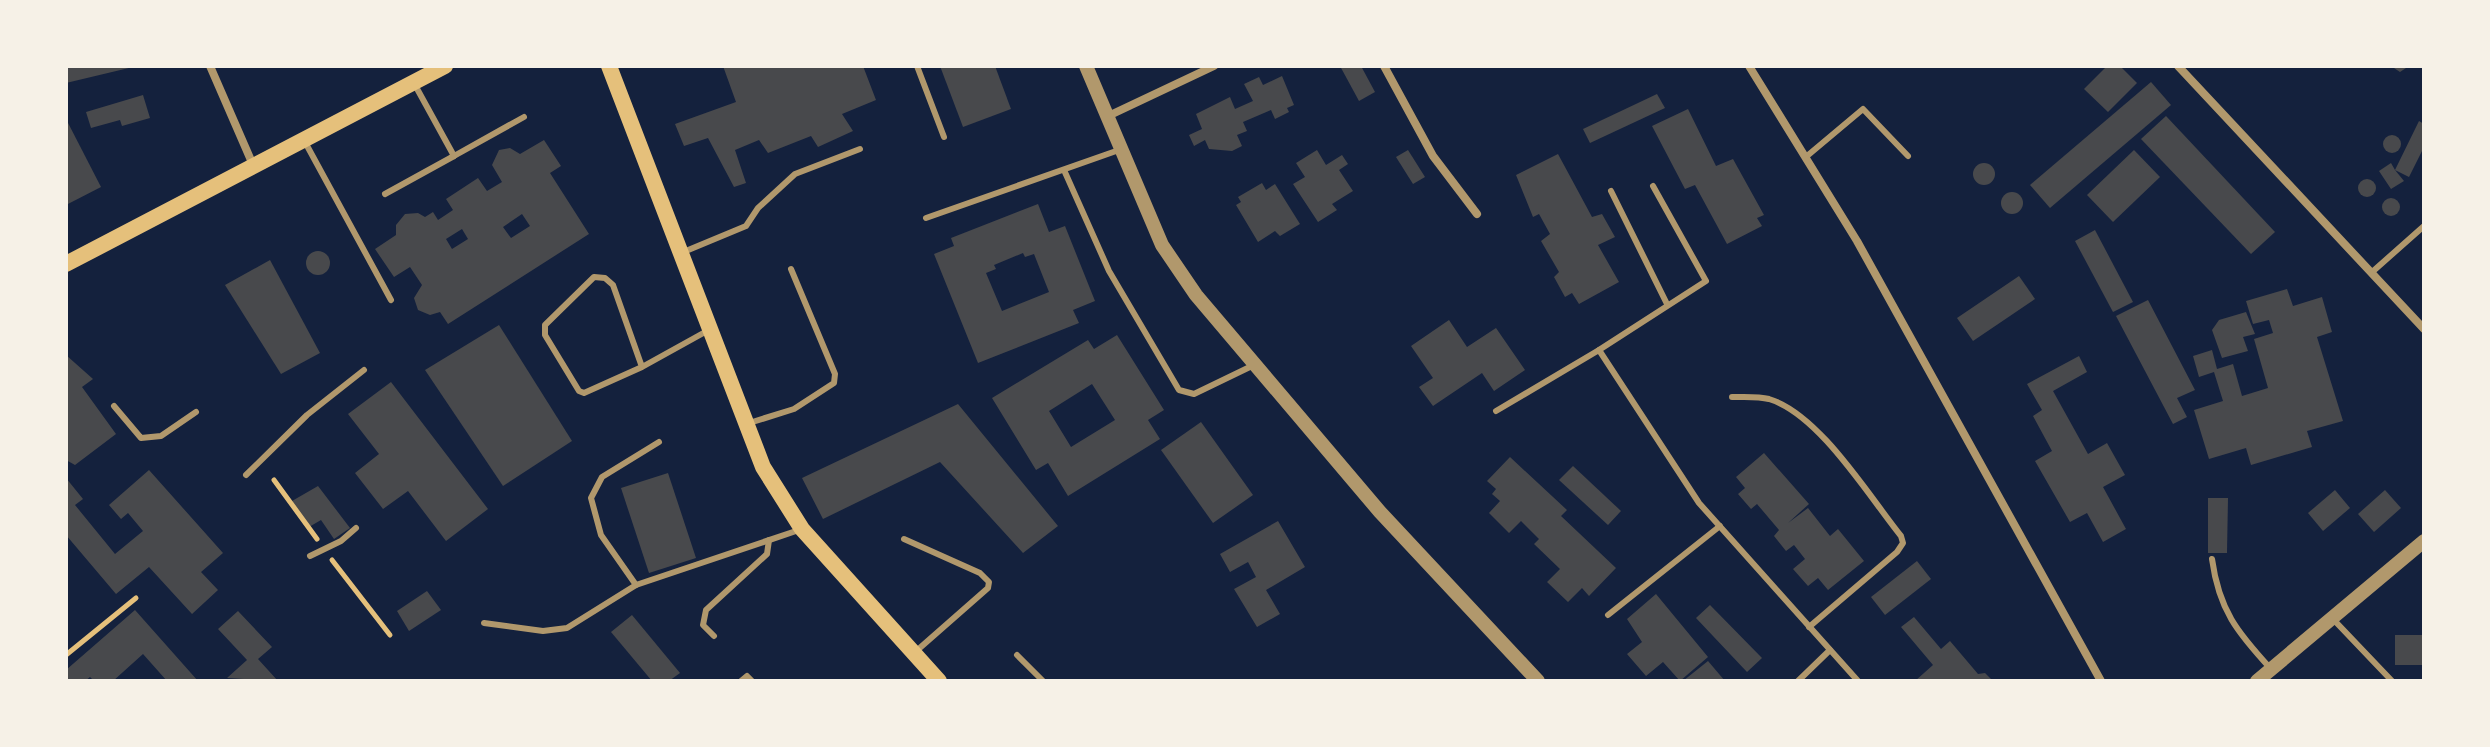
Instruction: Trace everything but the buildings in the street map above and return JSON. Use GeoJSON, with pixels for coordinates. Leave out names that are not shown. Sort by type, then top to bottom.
{"type":"FeatureCollection","features":[{"type":"Feature","properties":{"kind":"main road"},"geometry":{"type":"LineString","coordinates":[[66,264],[445,66]]}},
{"type":"Feature","properties":{"kind":"main road"},"geometry":{"type":"LineString","coordinates":[[609,66],[763,467],[802,529],[939,681]]}},
{"type":"Feature","properties":{"kind":"street"},"geometry":{"type":"LineString","coordinates":[[210,66],[253,165]]}},
{"type":"Feature","properties":{"kind":"street"},"geometry":{"type":"LineString","coordinates":[[1086,66],[1105,118],[1162,245],[1254,365],[1380,512],[1538,681]]}},
{"type":"Feature","properties":{"kind":"street"},"geometry":{"type":"LineString","coordinates":[[1105,118],[1214,66]]}},
{"type":"Feature","properties":{"kind":"street"},"geometry":{"type":"LineString","coordinates":[[1384,66],[1433,156],[1477,214]]}},
{"type":"Feature","properties":{"kind":"street"},"geometry":{"type":"LineString","coordinates":[[1749,66],[1807,156],[2101,681]]}},
{"type":"Feature","properties":{"kind":"street"},"geometry":{"type":"LineString","coordinates":[[2178,66],[2424,329]]}},
{"type":"Feature","properties":{"kind":"street"},"geometry":{"type":"LineString","coordinates":[[2257,681],[2424,541]]}},
{"type":"Feature","properties":{"kind":"lane"},"geometry":{"type":"LineString","coordinates":[[917,66],[944,137]]}},
{"type":"Feature","properties":{"kind":"lane"},"geometry":{"type":"LineString","coordinates":[[413,82],[454,156]]}},
{"type":"Feature","properties":{"kind":"lane"},"geometry":{"type":"LineString","coordinates":[[1807,156],[1863,109],[1908,156]]}},
{"type":"Feature","properties":{"kind":"lane"},"geometry":{"type":"LineString","coordinates":[[385,194],[524,117]]}},
{"type":"Feature","properties":{"kind":"lane"},"geometry":{"type":"LineString","coordinates":[[303,139],[391,300]]}},
{"type":"Feature","properties":{"kind":"lane"},"geometry":{"type":"LineString","coordinates":[[681,253],[746,226],[758,208],[795,174],[860,149]]}},
{"type":"Feature","properties":{"kind":"lane"},"geometry":{"type":"LineString","coordinates":[[926,218],[1119,150]]}},
{"type":"Feature","properties":{"kind":"lane"},"geometry":{"type":"LineString","coordinates":[[1064,170],[1109,271],[1179,390],[1194,394],[1254,365]]}},
{"type":"Feature","properties":{"kind":"lane"},"geometry":{"type":"LineString","coordinates":[[1496,411],[1706,281],[1653,186]]}},
{"type":"Feature","properties":{"kind":"lane"},"geometry":{"type":"LineString","coordinates":[[1611,191],[1667,304]]}},
{"type":"Feature","properties":{"kind":"lane"},"geometry":{"type":"LineString","coordinates":[[2371,273],[2424,226]]}},
{"type":"Feature","properties":{"kind":"lane"},"geometry":{"type":"LineString","coordinates":[[746,424],[794,409],[834,383],[835,374],[791,269]]}},
{"type":"Feature","properties":{"kind":"lane"},"geometry":{"type":"LineString","coordinates":[[642,367],[613,285],[605,278],[594,277],[545,325],[545,335],[579,391],[584,393],[642,367],[710,330]]}},
{"type":"Feature","properties":{"kind":"lane"},"geometry":{"type":"LineString","coordinates":[[1599,350],[1699,503],[1858,681]]}},
{"type":"Feature","properties":{"kind":"lane"},"geometry":{"type":"LineString","coordinates":[[246,475],[307,415],[364,370]]}},
{"type":"Feature","properties":{"kind":"lane"},"geometry":{"type":"LineString","coordinates":[[1732,397],[1767,398],[1793,410],[1813,426],[1901,536],[1901,548],[1809,627]]}},
{"type":"Feature","properties":{"kind":"lane"},"geometry":{"type":"LineString","coordinates":[[114,406],[141,438],[152,439],[196,412]]}},
{"type":"Feature","properties":{"kind":"lane"},"geometry":{"type":"LineString","coordinates":[[636,585],[601,535],[591,498],[602,477],[659,442]]}},
{"type":"Feature","properties":{"kind":"lane"},"geometry":{"type":"LineString","coordinates":[[1608,615],[1720,526]]}},
{"type":"Feature","properties":{"kind":"lane"},"geometry":{"type":"LineString","coordinates":[[310,556],[341,541],[356,528]]}},
{"type":"Feature","properties":{"kind":"lane"},"geometry":{"type":"LineString","coordinates":[[484,623],[543,631],[567,628],[636,585],[802,529]]}},
{"type":"Feature","properties":{"kind":"lane"},"geometry":{"type":"LineString","coordinates":[[904,539],[980,573],[989,582],[988,588],[914,653]]}},
{"type":"Feature","properties":{"kind":"lane"},"geometry":{"type":"LineString","coordinates":[[714,636],[703,625],[706,610],[767,554],[769,540]]}},
{"type":"Feature","properties":{"kind":"lane"},"geometry":{"type":"LineString","coordinates":[[2212,559],[2216,593],[2235,630],[2271,669]]}},
{"type":"Feature","properties":{"kind":"lane"},"geometry":{"type":"LineString","coordinates":[[2332,618],[2392,681]]}},
{"type":"Feature","properties":{"kind":"lane"},"geometry":{"type":"LineString","coordinates":[[1798,681],[1830,650]]}},
{"type":"Feature","properties":{"kind":"lane"},"geometry":{"type":"LineString","coordinates":[[1017,655],[1043,681]]}},
{"type":"Feature","properties":{"kind":"lane"},"geometry":{"type":"LineString","coordinates":[[741,681],[747,676],[752,681]]}},
{"type":"Feature","properties":{"kind":"path"},"geometry":{"type":"LineString","coordinates":[[66,655],[136,598]]}}]}
